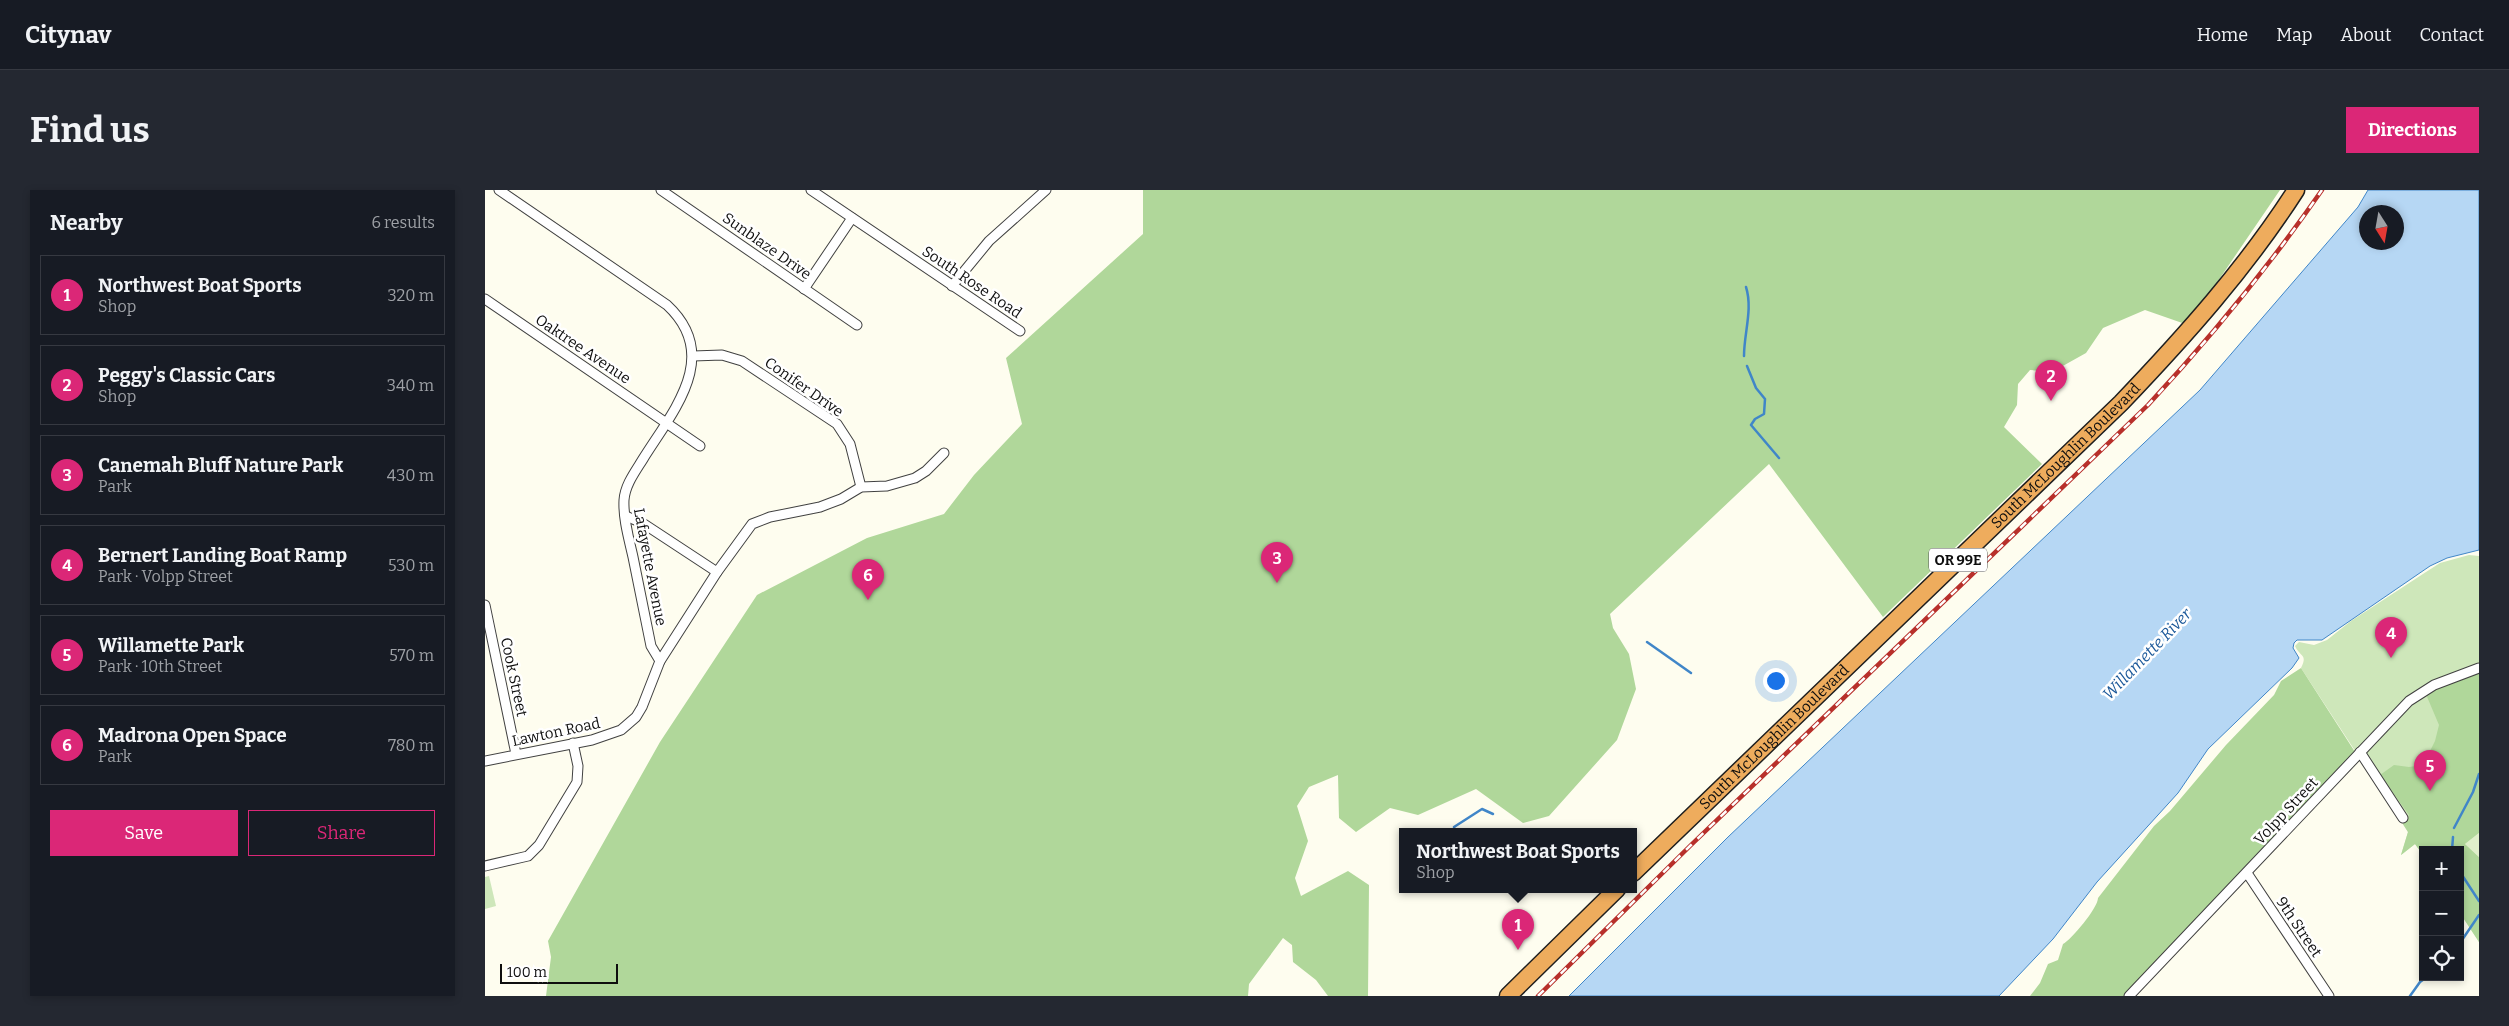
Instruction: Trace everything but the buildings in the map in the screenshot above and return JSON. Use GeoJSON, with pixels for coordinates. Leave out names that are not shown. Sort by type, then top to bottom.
{"type":"FeatureCollection","features":[{"type":"Feature","properties":{"kind":"highway","name":"South McLoughlin Boulevard"},"geometry":{"type":"LineString","coordinates":[[1637,869],[2121,403],[2180,341],[2224,289],[2267,233],[2296,190]]}},
{"type":"Feature","properties":{"kind":"highway"},"geometry":{"type":"LineString","coordinates":[[1508,996],[1613,893]]}},
{"type":"Feature","properties":{"kind":"street","name":"Lafayette Avenue"},"geometry":{"type":"LineString","coordinates":[[499,190],[667,305],[686,329],[693,356],[687,386],[629,482],[624,501],[651,646],[660,661]]}},
{"type":"Feature","properties":{"kind":"street","name":"Sunblaze Drive"},"geometry":{"type":"LineString","coordinates":[[661,190],[857,325]]}},
{"type":"Feature","properties":{"kind":"street","name":"South Rose Road"},"geometry":{"type":"LineString","coordinates":[[811,190],[1020,331]]}},
{"type":"Feature","properties":{"kind":"street"},"geometry":{"type":"LineString","coordinates":[[952,286],[989,242],[1047,190]]}},
{"type":"Feature","properties":{"kind":"street"},"geometry":{"type":"LineString","coordinates":[[804,289],[852,218]]}},
{"type":"Feature","properties":{"kind":"street","name":"Oaktree Avenue"},"geometry":{"type":"LineString","coordinates":[[485,299],[700,446]]}},
{"type":"Feature","properties":{"kind":"street","name":"Conifer Drive"},"geometry":{"type":"LineString","coordinates":[[693,356],[722,354],[742,361],[837,424],[850,444],[861,487]]}},
{"type":"Feature","properties":{"kind":"street"},"geometry":{"type":"LineString","coordinates":[[660,661],[717,572],[752,524],[770,517],[821,507],[841,499],[861,487],[887,486],[915,478],[926,471],[944,454]]}},
{"type":"Feature","properties":{"kind":"street"},"geometry":{"type":"LineString","coordinates":[[626,516],[644,524],[717,572]]}},
{"type":"Feature","properties":{"kind":"street","name":"Cook Street"},"geometry":{"type":"LineString","coordinates":[[485,604],[515,754]]}},
{"type":"Feature","properties":{"kind":"street","name":"Lawton Road"},"geometry":{"type":"LineString","coordinates":[[485,761],[611,734],[630,723],[645,701],[660,661]]}},
{"type":"Feature","properties":{"kind":"street","name":"Volpp Street"},"geometry":{"type":"LineString","coordinates":[[2129,996],[2409,701],[2425,690],[2479,668]]}},
{"type":"Feature","properties":{"kind":"street"},"geometry":{"type":"LineString","coordinates":[[485,866],[528,856],[539,845],[577,782],[578,766],[573,743]]}},
{"type":"Feature","properties":{"kind":"street"},"geometry":{"type":"LineString","coordinates":[[2360,752],[2403,818]]}},
{"type":"Feature","properties":{"kind":"street","name":"9th Street"},"geometry":{"type":"LineString","coordinates":[[2247,873],[2329,996]]}},
{"type":"Feature","properties":{"kind":"green space"},"geometry":{"type":"Polygon","coordinates":[[[1143,190],[2280,190],[2188,325],[2145,310],[2103,328],[2086,353],[2052,372],[2030,370],[2018,384],[2017,405],[2004,427],[2042,464],[1883,617],[1769,464],[1610,614],[1613,628],[1629,654],[1636,689],[1617,740],[1549,816],[1523,823],[1476,789],[1418,815],[1390,808],[1356,832],[1339,818],[1338,775],[1309,787],[1297,806],[1308,841],[1295,878],[1301,896],[1348,871],[1369,885],[1368,996],[1328,996],[1316,980],[1293,962],[1292,945],[1283,938],[1249,984],[1248,996],[546,996],[551,957],[548,941],[660,742],[757,595],[867,538],[944,514],[974,475],[1022,424],[1006,358],[1143,234],[1143,190]]]}},
{"type":"Feature","properties":{"kind":"green space"},"geometry":{"type":"Polygon","coordinates":[[[2469,555],[2479,556],[2479,942],[2464,919],[2464,846],[2419,846],[2419,850],[2415,844],[2401,855],[2408,832],[2301,668],[2304,660],[2303,656],[2295,646],[2299,642],[2314,645],[2327,640],[2351,621],[2440,563],[2469,555]]]}},
{"type":"Feature","properties":{"kind":"green space"},"geometry":{"type":"Polygon","coordinates":[[[2301,668],[2355,752],[2252,859],[2242,875],[2210,904],[2124,996],[2030,996],[2040,983],[2048,964],[2058,960],[2063,944],[2072,937],[2094,909],[2098,898],[2154,826],[2170,811],[2226,745],[2274,695],[2281,681],[2301,668]]]}},
{"type":"Feature","properties":{"kind":"green space"},"geometry":{"type":"Polygon","coordinates":[[[2479,671],[2479,833],[2465,844],[2479,857],[2479,942],[2464,919],[2464,846],[2419,846],[2419,850],[2415,844],[2401,855],[2408,832],[2403,824],[2409,815],[2380,775],[2394,765],[2409,767],[2423,765],[2435,741],[2439,725],[2425,692],[2479,671]]]}},
{"type":"Feature","properties":{"kind":"green space"},"geometry":{"type":"Polygon","coordinates":[[[2479,833],[2479,857],[2465,844],[2479,833]]]}},
{"type":"Feature","properties":{"kind":"green space"},"geometry":{"type":"Polygon","coordinates":[[[489,876],[496,906],[485,909],[485,877],[489,876]]]}},
{"type":"Feature","properties":{"kind":"water","name":"Willamette River"},"geometry":{"type":"Polygon","coordinates":[[[2368,190],[2479,190],[2479,550],[2447,558],[2430,566],[2322,640],[2297,640],[2293,648],[2299,658],[2292,668],[2208,749],[2178,793],[2097,882],[2053,939],[1999,996],[1569,996],[1728,837],[2200,390],[2359,205],[2359,250],[2404,250],[2404,205],[2359,205],[2368,190]]]}},
{"type":"Feature","properties":{"kind":"waterway"},"geometry":{"type":"LineString","coordinates":[[1744,356],[1749,304],[1746,287]]}},
{"type":"Feature","properties":{"kind":"waterway"},"geometry":{"type":"LineString","coordinates":[[1747,366],[1756,388],[1765,399],[1764,414],[1755,419],[1751,425],[1779,458]]}},
{"type":"Feature","properties":{"kind":"waterway"},"geometry":{"type":"LineString","coordinates":[[1647,642],[1691,673]]}},
{"type":"Feature","properties":{"kind":"waterway"},"geometry":{"type":"LineString","coordinates":[[2454,828],[2473,792],[2479,774]]}},
{"type":"Feature","properties":{"kind":"waterway"},"geometry":{"type":"LineString","coordinates":[[1454,828],[1482,809],[1493,814]]}},
{"type":"Feature","properties":{"kind":"waterway"},"geometry":{"type":"LineString","coordinates":[[2452,846],[2453,837]]}},
{"type":"Feature","properties":{"kind":"waterway"},"geometry":{"type":"LineString","coordinates":[[2464,878],[2479,901]]}},
{"type":"Feature","properties":{"kind":"waterway"},"geometry":{"type":"LineString","coordinates":[[2464,937],[2479,915]]}},
{"type":"Feature","properties":{"kind":"waterway"},"geometry":{"type":"LineString","coordinates":[[2410,996],[2421,981]]}},
{"type":"Feature","properties":{"kind":"railway"},"geometry":{"type":"LineString","coordinates":[[1538,996],[1691,845],[2148,405],[2239,301],[2322,190]]}},
{"type":"Feature","properties":{"kind":"place","name":"Peggy's Classic Cars"},"geometry":{"type":"Point","coordinates":[2051,401]}},
{"type":"Feature","properties":{"kind":"place","name":"Canemah Bluff Nature Park"},"geometry":{"type":"Point","coordinates":[1277,583]}},
{"type":"Feature","properties":{"kind":"place","name":"Madrona Open Space"},"geometry":{"type":"Point","coordinates":[868,600]}},
{"type":"Feature","properties":{"kind":"place","name":"Bernert Landing Boat Ramp"},"geometry":{"type":"Point","coordinates":[2391,658]}},
{"type":"Feature","properties":{"kind":"place","name":"Willamette Park"},"geometry":{"type":"Point","coordinates":[2430,791]}},
{"type":"Feature","properties":{"kind":"place","name":"Northwest Boat Sports"},"geometry":{"type":"Point","coordinates":[1518,950]}}]}
